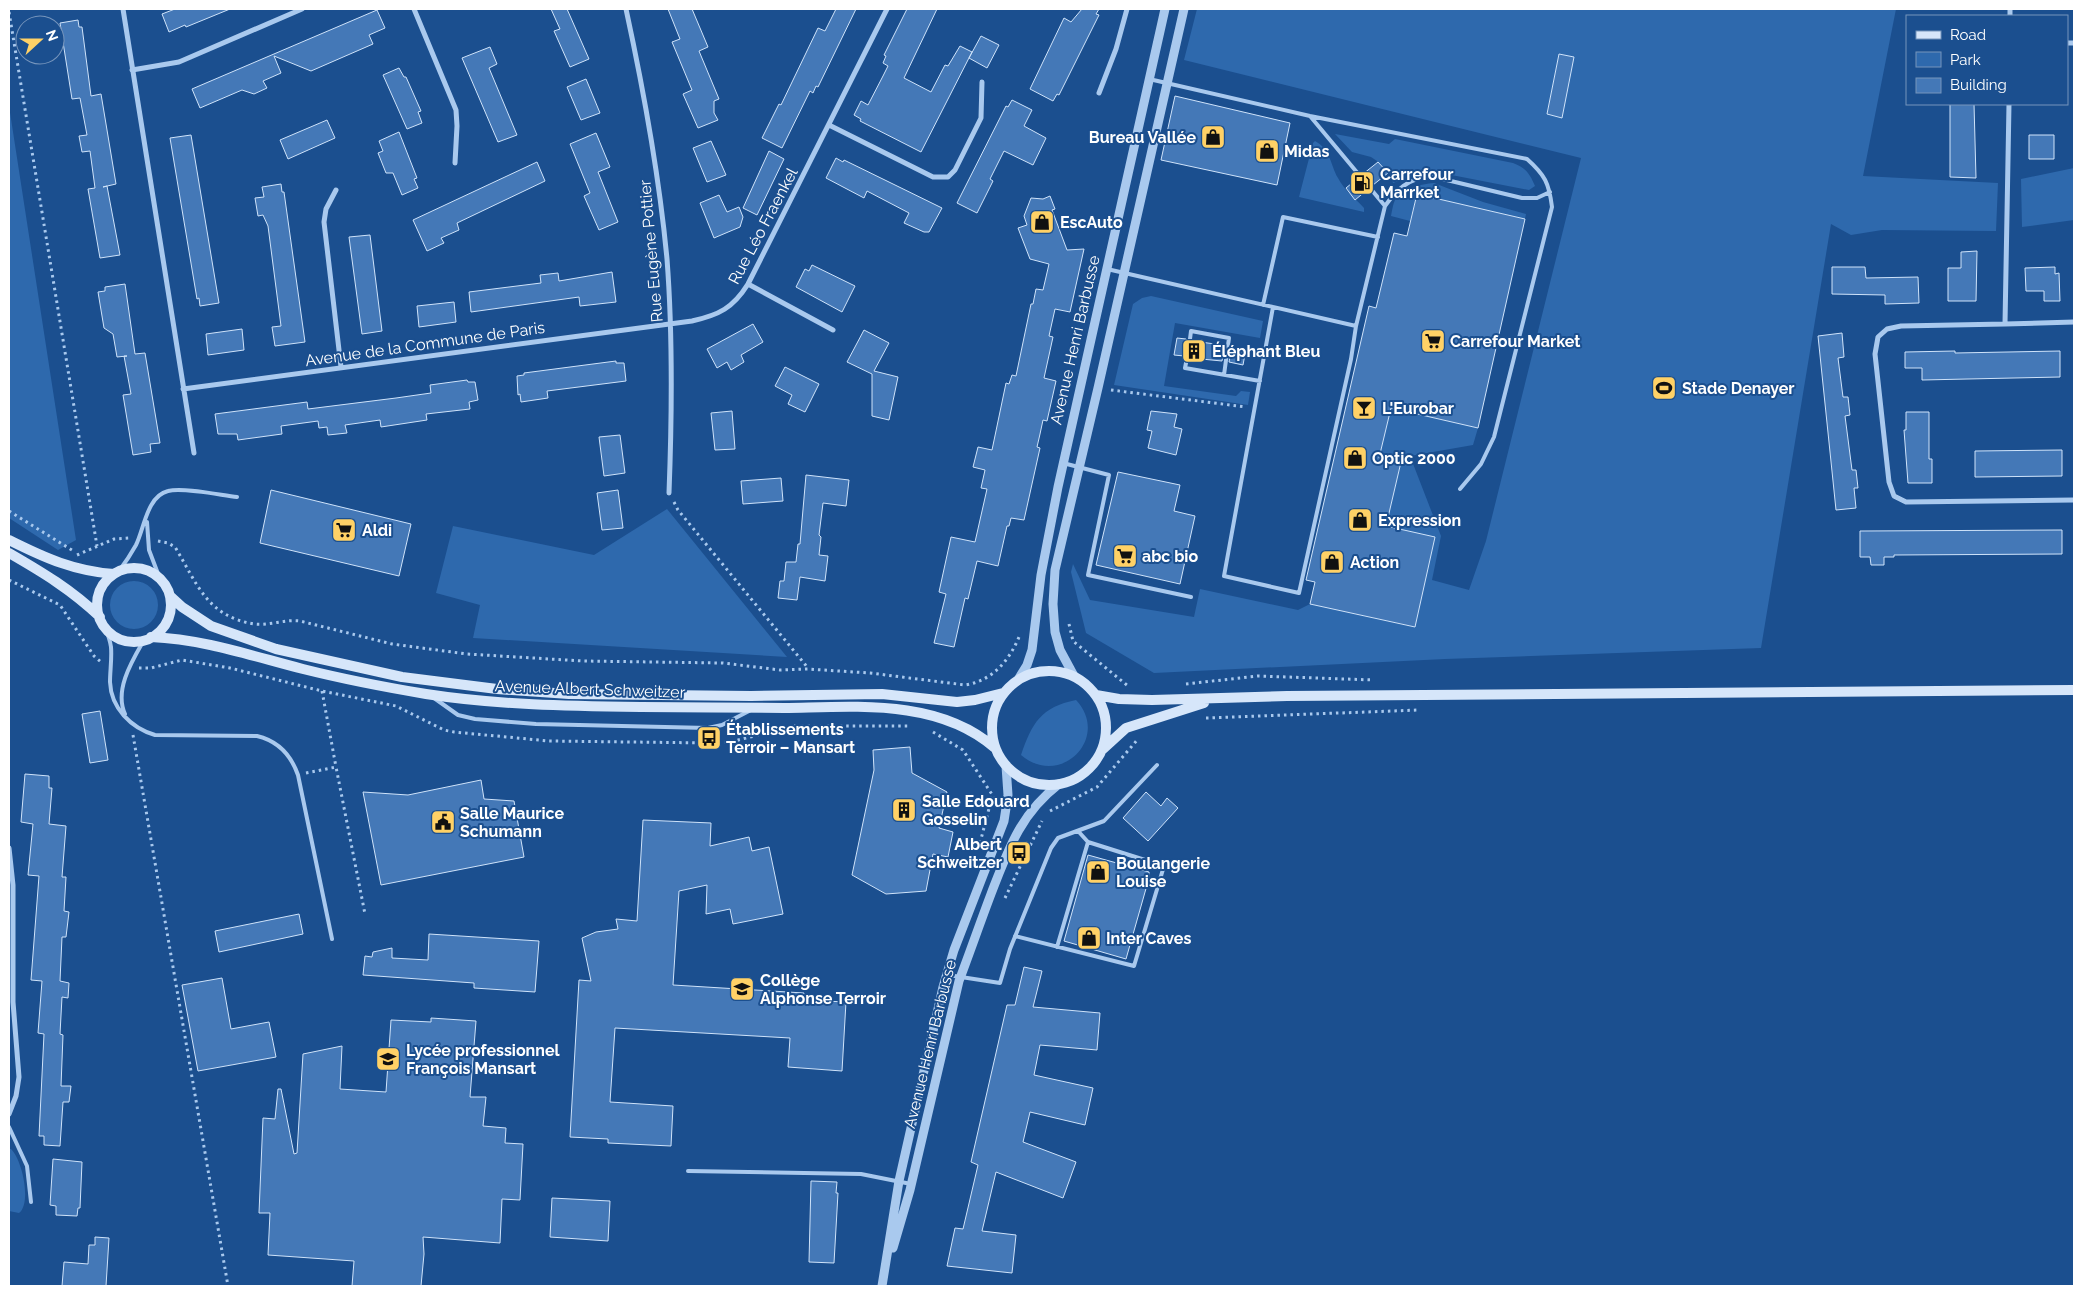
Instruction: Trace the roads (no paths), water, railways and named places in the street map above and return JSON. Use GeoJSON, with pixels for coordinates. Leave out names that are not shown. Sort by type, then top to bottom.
{"type":"FeatureCollection","features":[{"type":"Feature","properties":{"kind":"main road"},"geometry":{"type":"LineString","coordinates":[[9,540],[48,559],[72,568],[117,573]]}},
{"type":"Feature","properties":{"kind":"main road"},"geometry":{"type":"LineString","coordinates":[[9,553],[79,597],[112,633],[121,639],[132,641],[147,639],[160,631],[167,622],[171,607],[170,596],[160,579],[151,572],[130,568],[117,573],[106,582],[100,592],[98,603],[102,621]]}},
{"type":"Feature","properties":{"kind":"main road","name":"Avenue Albert Schweitzer"},"geometry":{"type":"LineString","coordinates":[[170,596],[205,623],[276,650],[402,677],[497,689],[588,694],[760,696],[882,694],[957,702],[976,700],[1003,693]]}},
{"type":"Feature","properties":{"kind":"main road","name":"Avenue Albert Schweitzer"},"geometry":{"type":"LineString","coordinates":[[147,639],[198,642],[327,675],[428,694],[539,705],[754,708],[858,707],[921,712],[974,731],[995,748]]}},
{"type":"Feature","properties":{"kind":"main road"},"geometry":{"type":"LineString","coordinates":[[1102,749],[1106,724],[1103,709],[1096,695],[1082,681],[1064,672],[1049,670],[1034,672],[1019,678],[1003,693],[992,717],[992,738],[995,748],[1006,766],[1018,776],[1033,783],[1049,785],[1059,784],[1083,774],[1094,763],[1102,749],[1120,732],[1135,724],[1217,699]]}},
{"type":"Feature","properties":{"kind":"main road"},"geometry":{"type":"LineString","coordinates":[[1096,695],[1129,700],[1287,696],[2074,690]]}},
{"type":"Feature","properties":{"kind":"street"},"geometry":{"type":"LineString","coordinates":[[123,9],[194,453]]}},
{"type":"Feature","properties":{"kind":"street"},"geometry":{"type":"LineString","coordinates":[[132,70],[188,59],[302,9]]}},
{"type":"Feature","properties":{"kind":"street"},"geometry":{"type":"LineString","coordinates":[[414,9],[456,110],[457,126],[454,163]]}},
{"type":"Feature","properties":{"kind":"street","name":"Rue Eugène Pottier"},"geometry":{"type":"LineString","coordinates":[[626,9],[646,100],[665,242],[670,324],[672,410],[669,493]]}},
{"type":"Feature","properties":{"kind":"street","name":"Rue Léo Fraenkel"},"geometry":{"type":"LineString","coordinates":[[670,324],[700,319],[719,313],[736,301],[748,284],[887,9]]}},
{"type":"Feature","properties":{"kind":"street"},"geometry":{"type":"LineString","coordinates":[[1099,93],[1116,49],[1127,9]]}},
{"type":"Feature","properties":{"kind":"street","name":"Avenue Henri Barbusse"},"geometry":{"type":"LineString","coordinates":[[1019,678],[1027,665],[1032,650],[1041,575],[1063,463],[1165,9]]}},
{"type":"Feature","properties":{"kind":"street","name":"Avenue Henri Barbusse"},"geometry":{"type":"LineString","coordinates":[[1074,676],[1057,642],[1054,624],[1053,593],[1058,556],[1184,9]]}},
{"type":"Feature","properties":{"kind":"street"},"geometry":{"type":"LineString","coordinates":[[830,125],[933,177],[948,177],[955,170],[981,118],[982,82]]}},
{"type":"Feature","properties":{"kind":"street"},"geometry":{"type":"LineString","coordinates":[[2005,324],[2009,105]]}},
{"type":"Feature","properties":{"kind":"street"},"geometry":{"type":"LineString","coordinates":[[336,190],[326,209],[324,222],[341,367]]}},
{"type":"Feature","properties":{"kind":"street"},"geometry":{"type":"LineString","coordinates":[[748,284],[834,330]]}},
{"type":"Feature","properties":{"kind":"street"},"geometry":{"type":"LineString","coordinates":[[2074,322],[1901,326],[1887,329],[1878,336],[1875,354],[1890,489],[1894,496],[1906,502],[2074,500]]}},
{"type":"Feature","properties":{"kind":"street","name":"Avenue de la Commune de Paris"},"geometry":{"type":"LineString","coordinates":[[183,389],[670,324]]}},
{"type":"Feature","properties":{"kind":"street","name":"Avenue Henri Barbusse"},"geometry":{"type":"LineString","coordinates":[[886,1272],[899,1182],[946,974],[1004,821],[1008,795],[1006,766]]}},
{"type":"Feature","properties":{"kind":"street","name":"Avenue Henri Barbusse"},"geometry":{"type":"LineString","coordinates":[[882,1286],[911,1184],[961,976],[1012,841],[1036,805],[1059,784]]}},
{"type":"Feature","properties":{"kind":"street"},"geometry":{"type":"LineString","coordinates":[[9,848],[13,885],[13,994],[19,1078],[16,1096],[9,1114]]}},
{"type":"Feature","properties":{"kind":"lane"},"geometry":{"type":"LineString","coordinates":[[1149,79],[1310,116],[1527,159],[1542,172],[1550,192],[1552,207],[1494,437],[1481,464],[1460,489]]}},
{"type":"Feature","properties":{"kind":"lane"},"geometry":{"type":"LineString","coordinates":[[1310,116],[1385,206]]}},
{"type":"Feature","properties":{"kind":"lane"},"geometry":{"type":"LineString","coordinates":[[1273,307],[1224,576],[1299,592],[1351,359],[1356,326],[1385,206],[1396,190],[1418,178],[1430,176],[1522,198],[1537,198],[1550,192]]}},
{"type":"Feature","properties":{"kind":"lane"},"geometry":{"type":"LineString","coordinates":[[1262,305],[1283,216],[1378,237]]}},
{"type":"Feature","properties":{"kind":"lane"},"geometry":{"type":"LineString","coordinates":[[1107,269],[1356,326]]}},
{"type":"Feature","properties":{"kind":"lane"},"geometry":{"type":"LineString","coordinates":[[1190,340],[1191,331],[1229,338],[1224,375]]}},
{"type":"Feature","properties":{"kind":"lane"},"geometry":{"type":"LineString","coordinates":[[1187,358],[1186,368],[1260,381]]}},
{"type":"Feature","properties":{"kind":"lane"},"geometry":{"type":"LineString","coordinates":[[1063,463],[1109,475],[1088,574],[1191,597]]}},
{"type":"Feature","properties":{"kind":"lane"},"geometry":{"type":"LineString","coordinates":[[117,573],[133,550],[153,502],[167,491],[184,490],[237,497]]}},
{"type":"Feature","properties":{"kind":"lane"},"geometry":{"type":"LineString","coordinates":[[147,518],[148,545],[152,563],[160,579]]}},
{"type":"Feature","properties":{"kind":"lane"},"geometry":{"type":"LineString","coordinates":[[102,621],[111,650],[111,689],[115,702],[131,724],[138,730],[154,735],[247,735],[266,738],[278,745],[290,757],[298,775],[332,939]]}},
{"type":"Feature","properties":{"kind":"lane"},"geometry":{"type":"LineString","coordinates":[[127,719],[122,705],[123,689],[130,667],[147,639]]}},
{"type":"Feature","properties":{"kind":"lane"},"geometry":{"type":"LineString","coordinates":[[428,694],[451,711],[465,717],[536,724],[708,728],[722,725],[754,708]]}},
{"type":"Feature","properties":{"kind":"lane"},"geometry":{"type":"LineString","coordinates":[[946,974],[1000,983],[1015,936],[1051,848],[1058,838],[1104,821],[1157,764]]}},
{"type":"Feature","properties":{"kind":"lane"},"geometry":{"type":"LineString","coordinates":[[1015,936],[1134,966],[1164,866],[1088,842],[1078,831]]}},
{"type":"Feature","properties":{"kind":"lane"},"geometry":{"type":"LineString","coordinates":[[1057,947],[1088,842]]}},
{"type":"Feature","properties":{"kind":"lane"},"geometry":{"type":"LineString","coordinates":[[9,1127],[27,1166],[30,1202]]}},
{"type":"Feature","properties":{"kind":"lane"},"geometry":{"type":"LineString","coordinates":[[688,1171],[854,1174],[911,1184]]}},
{"type":"Feature","properties":{"kind":"place","name":"Bureau Vallée"},"geometry":{"type":"Point","coordinates":[1213,137]}},
{"type":"Feature","properties":{"kind":"place","name":"Midas"},"geometry":{"type":"Point","coordinates":[1267,151]}},
{"type":"Feature","properties":{"kind":"place","name":"Carrefour Marrket"},"geometry":{"type":"Point","coordinates":[1362,183]}},
{"type":"Feature","properties":{"kind":"place","name":"EscAuto"},"geometry":{"type":"Point","coordinates":[1042,222]}},
{"type":"Feature","properties":{"kind":"place","name":"Carrefour Market"},"geometry":{"type":"Point","coordinates":[1433,341]}},
{"type":"Feature","properties":{"kind":"place","name":"Éléphant Bleu"},"geometry":{"type":"Point","coordinates":[1194,351]}},
{"type":"Feature","properties":{"kind":"place","name":"Stade Denayer"},"geometry":{"type":"Point","coordinates":[1664,388]}},
{"type":"Feature","properties":{"kind":"place","name":"L'Eurobar"},"geometry":{"type":"Point","coordinates":[1364,408]}},
{"type":"Feature","properties":{"kind":"place","name":"Optic 2000"},"geometry":{"type":"Point","coordinates":[1355,458]}},
{"type":"Feature","properties":{"kind":"place","name":"Expression"},"geometry":{"type":"Point","coordinates":[1360,520]}},
{"type":"Feature","properties":{"kind":"place","name":"Aldi"},"geometry":{"type":"Point","coordinates":[344,530]}},
{"type":"Feature","properties":{"kind":"place","name":"abc bio"},"geometry":{"type":"Point","coordinates":[1125,556]}},
{"type":"Feature","properties":{"kind":"place","name":"Action"},"geometry":{"type":"Point","coordinates":[1332,562]}},
{"type":"Feature","properties":{"kind":"place","name":"Établissements Terroir – Mansart"},"geometry":{"type":"Point","coordinates":[709,738]}},
{"type":"Feature","properties":{"kind":"place","name":"Salle Edouard Gosselin"},"geometry":{"type":"Point","coordinates":[904,810]}},
{"type":"Feature","properties":{"kind":"place","name":"Salle Maurice Schumann"},"geometry":{"type":"Point","coordinates":[443,822]}},
{"type":"Feature","properties":{"kind":"place","name":"Albert Schweitzer"},"geometry":{"type":"Point","coordinates":[1019,853]}},
{"type":"Feature","properties":{"kind":"place","name":"Boulangerie Louise"},"geometry":{"type":"Point","coordinates":[1098,872]}},
{"type":"Feature","properties":{"kind":"place","name":"Inter Caves"},"geometry":{"type":"Point","coordinates":[1089,938]}},
{"type":"Feature","properties":{"kind":"place","name":"Collège Alphonse Terroir"},"geometry":{"type":"Point","coordinates":[742,989]}},
{"type":"Feature","properties":{"kind":"place","name":"Lycée professionnel François Mansart"},"geometry":{"type":"Point","coordinates":[388,1059]}}]}
